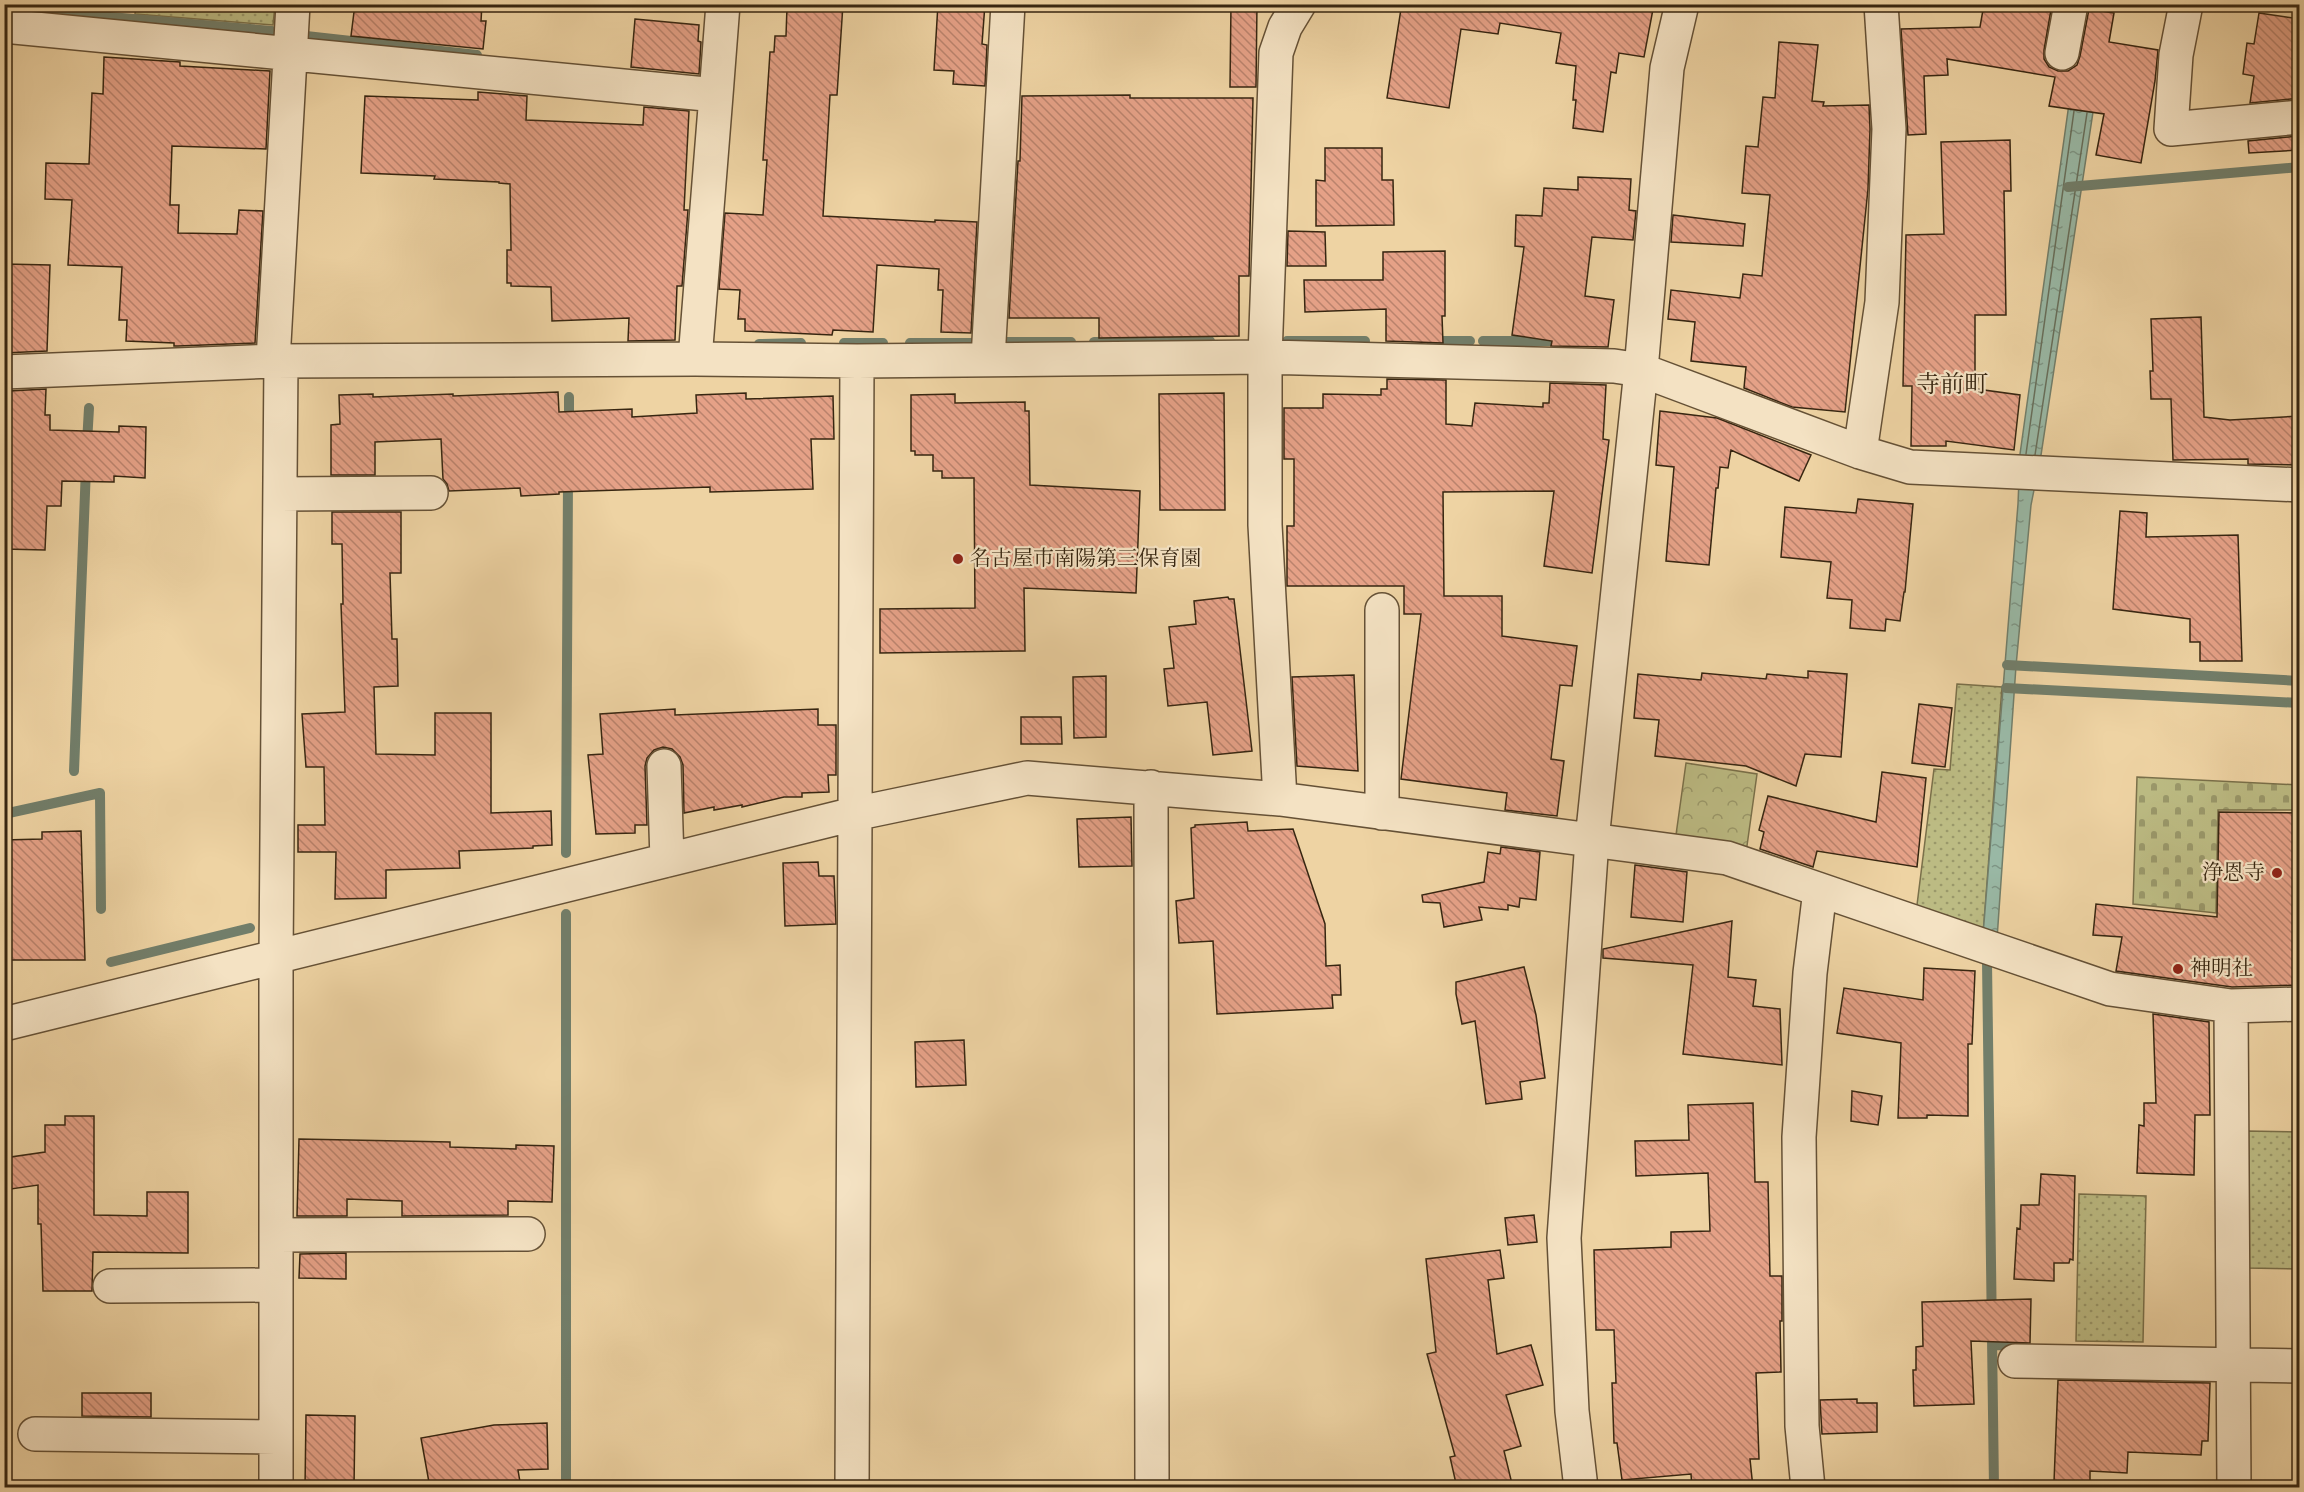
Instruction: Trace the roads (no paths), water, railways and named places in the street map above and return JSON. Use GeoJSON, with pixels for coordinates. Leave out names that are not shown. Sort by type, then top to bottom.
{"type":"FeatureCollection","features":[{"type":"Feature","properties":{"kind":"street"},"geometry":{"type":"LineString","coordinates":[[276,1488],[276,957],[280,494],[277,361],[292,4]]}},
{"type":"Feature","properties":{"kind":"street"},"geometry":{"type":"LineString","coordinates":[[695,359],[723,4]]}},
{"type":"Feature","properties":{"kind":"street"},"geometry":{"type":"LineString","coordinates":[[988,359],[1008,4]]}},
{"type":"Feature","properties":{"kind":"street"},"geometry":{"type":"LineString","coordinates":[[1280,799],[1266,543],[1265,357],[1276,53],[1285,27],[1299,4]]}},
{"type":"Feature","properties":{"kind":"street"},"geometry":{"type":"LineString","coordinates":[[1581,1488],[1572,1411],[1564,1238],[1592,840],[1641,370],[1666,68],[1682,4]]}},
{"type":"Feature","properties":{"kind":"street"},"geometry":{"type":"LineString","coordinates":[[1860,452],[1882,302],[1888,129],[1881,4]]}},
{"type":"Feature","properties":{"kind":"street"},"geometry":{"type":"LineString","coordinates":[[2062,53],[2072,4]]}},
{"type":"Feature","properties":{"kind":"street"},"geometry":{"type":"LineString","coordinates":[[2186,4],[2176,55],[2171,129],[2300,117]]}},
{"type":"Feature","properties":{"kind":"street"},"geometry":{"type":"LineString","coordinates":[[4,26],[717,95]]}},
{"type":"Feature","properties":{"kind":"street"},"geometry":{"type":"LineString","coordinates":[[4,372],[277,361],[695,359],[857,361],[1265,357],[1614,366],[1641,370],[1860,452],[1910,467],[2300,485]]}},
{"type":"Feature","properties":{"kind":"street"},"geometry":{"type":"LineString","coordinates":[[852,1488],[857,361]]}},
{"type":"Feature","properties":{"kind":"street"},"geometry":{"type":"LineString","coordinates":[[280,494],[431,493]]}},
{"type":"Feature","properties":{"kind":"street"},"geometry":{"type":"LineString","coordinates":[[1382,610],[1382,813]]}},
{"type":"Feature","properties":{"kind":"street"},"geometry":{"type":"LineString","coordinates":[[664,766],[667,860]]}},
{"type":"Feature","properties":{"kind":"street"},"geometry":{"type":"LineString","coordinates":[[4,1024],[854,814],[1027,778],[1280,799],[1727,858],[2110,989],[2230,1005],[2300,1004]]}},
{"type":"Feature","properties":{"kind":"street"},"geometry":{"type":"LineString","coordinates":[[1150,787],[1152,1488]]}},
{"type":"Feature","properties":{"kind":"street"},"geometry":{"type":"LineString","coordinates":[[1808,1488],[1802,1426],[1799,1137],[1810,973],[1820,890]]}},
{"type":"Feature","properties":{"kind":"street"},"geometry":{"type":"LineString","coordinates":[[2230,1005],[2235,1488]]}},
{"type":"Feature","properties":{"kind":"street"},"geometry":{"type":"LineString","coordinates":[[276,1235],[528,1234]]}},
{"type":"Feature","properties":{"kind":"street"},"geometry":{"type":"LineString","coordinates":[[110,1286],[276,1285]]}},
{"type":"Feature","properties":{"kind":"street"},"geometry":{"type":"LineString","coordinates":[[2015,1361],[2300,1366]]}},
{"type":"Feature","properties":{"kind":"street"},"geometry":{"type":"LineString","coordinates":[[35,1434],[276,1437]]}},
{"type":"Feature","properties":{"kind":"water"},"geometry":{"type":"Polygon","coordinates":[[[2073,75],[2098,79],[2041,455],[2031,505],[2016,666],[1997,939],[1983,935],[2018,504],[2020,454],[2073,75]]]}},
{"type":"Feature","properties":{"kind":"waterway"},"geometry":{"type":"LineString","coordinates":[[5,8],[272,31]]}},
{"type":"Feature","properties":{"kind":"waterway"},"geometry":{"type":"LineString","coordinates":[[306,36],[477,55]]}},
{"type":"Feature","properties":{"kind":"waterway"},"geometry":{"type":"LineString","coordinates":[[2068,187],[2300,167]]}},
{"type":"Feature","properties":{"kind":"waterway"},"geometry":{"type":"LineString","coordinates":[[1094,342],[1210,341]]}},
{"type":"Feature","properties":{"kind":"waterway"},"geometry":{"type":"LineString","coordinates":[[1287,341],[1365,341]]}},
{"type":"Feature","properties":{"kind":"waterway"},"geometry":{"type":"LineString","coordinates":[[1431,341],[1470,341]]}},
{"type":"Feature","properties":{"kind":"waterway"},"geometry":{"type":"LineString","coordinates":[[1483,341],[1566,341]]}},
{"type":"Feature","properties":{"kind":"waterway"},"geometry":{"type":"LineString","coordinates":[[1004,342],[1071,342]]}},
{"type":"Feature","properties":{"kind":"waterway"},"geometry":{"type":"LineString","coordinates":[[759,344],[801,343]]}},
{"type":"Feature","properties":{"kind":"waterway"},"geometry":{"type":"LineString","coordinates":[[844,343],[883,343]]}},
{"type":"Feature","properties":{"kind":"waterway"},"geometry":{"type":"LineString","coordinates":[[910,343],[972,343]]}},
{"type":"Feature","properties":{"kind":"waterway"},"geometry":{"type":"LineString","coordinates":[[569,397],[569,423]]}},
{"type":"Feature","properties":{"kind":"waterway"},"geometry":{"type":"LineString","coordinates":[[87,443],[89,408]]}},
{"type":"Feature","properties":{"kind":"waterway"},"geometry":{"type":"LineString","coordinates":[[74,771],[86,468]]}},
{"type":"Feature","properties":{"kind":"waterway"},"geometry":{"type":"LineString","coordinates":[[566,853],[568,478]]}},
{"type":"Feature","properties":{"kind":"waterway"},"geometry":{"type":"LineString","coordinates":[[2007,665],[2300,681]]}},
{"type":"Feature","properties":{"kind":"waterway"},"geometry":{"type":"LineString","coordinates":[[2006,688],[2300,703]]}},
{"type":"Feature","properties":{"kind":"waterway"},"geometry":{"type":"LineString","coordinates":[[4,814],[100,793],[101,909]]}},
{"type":"Feature","properties":{"kind":"waterway"},"geometry":{"type":"LineString","coordinates":[[566,914],[566,1488]]}},
{"type":"Feature","properties":{"kind":"waterway"},"geometry":{"type":"LineString","coordinates":[[111,962],[250,928]]}},
{"type":"Feature","properties":{"kind":"waterway"},"geometry":{"type":"LineString","coordinates":[[1987,961],[1994,1488]]}},
{"type":"Feature","properties":{"kind":"waterway"},"geometry":{"type":"LineString","coordinates":[[1993,1345],[2023,1346]]}},
{"type":"Feature","properties":{"kind":"place","name":"名古屋市南陽第三保育園"},"geometry":{"type":"Point","coordinates":[958,559]}},
{"type":"Feature","properties":{"kind":"place","name":"浄恩寺"},"geometry":{"type":"Point","coordinates":[2277,873]}},
{"type":"Feature","properties":{"kind":"place","name":"神明社"},"geometry":{"type":"Point","coordinates":[2178,969]}},
{"type":"Feature","properties":{"kind":"district","name":"寺前町"},"geometry":{"type":"Point","coordinates":[1952,386]}}]}
